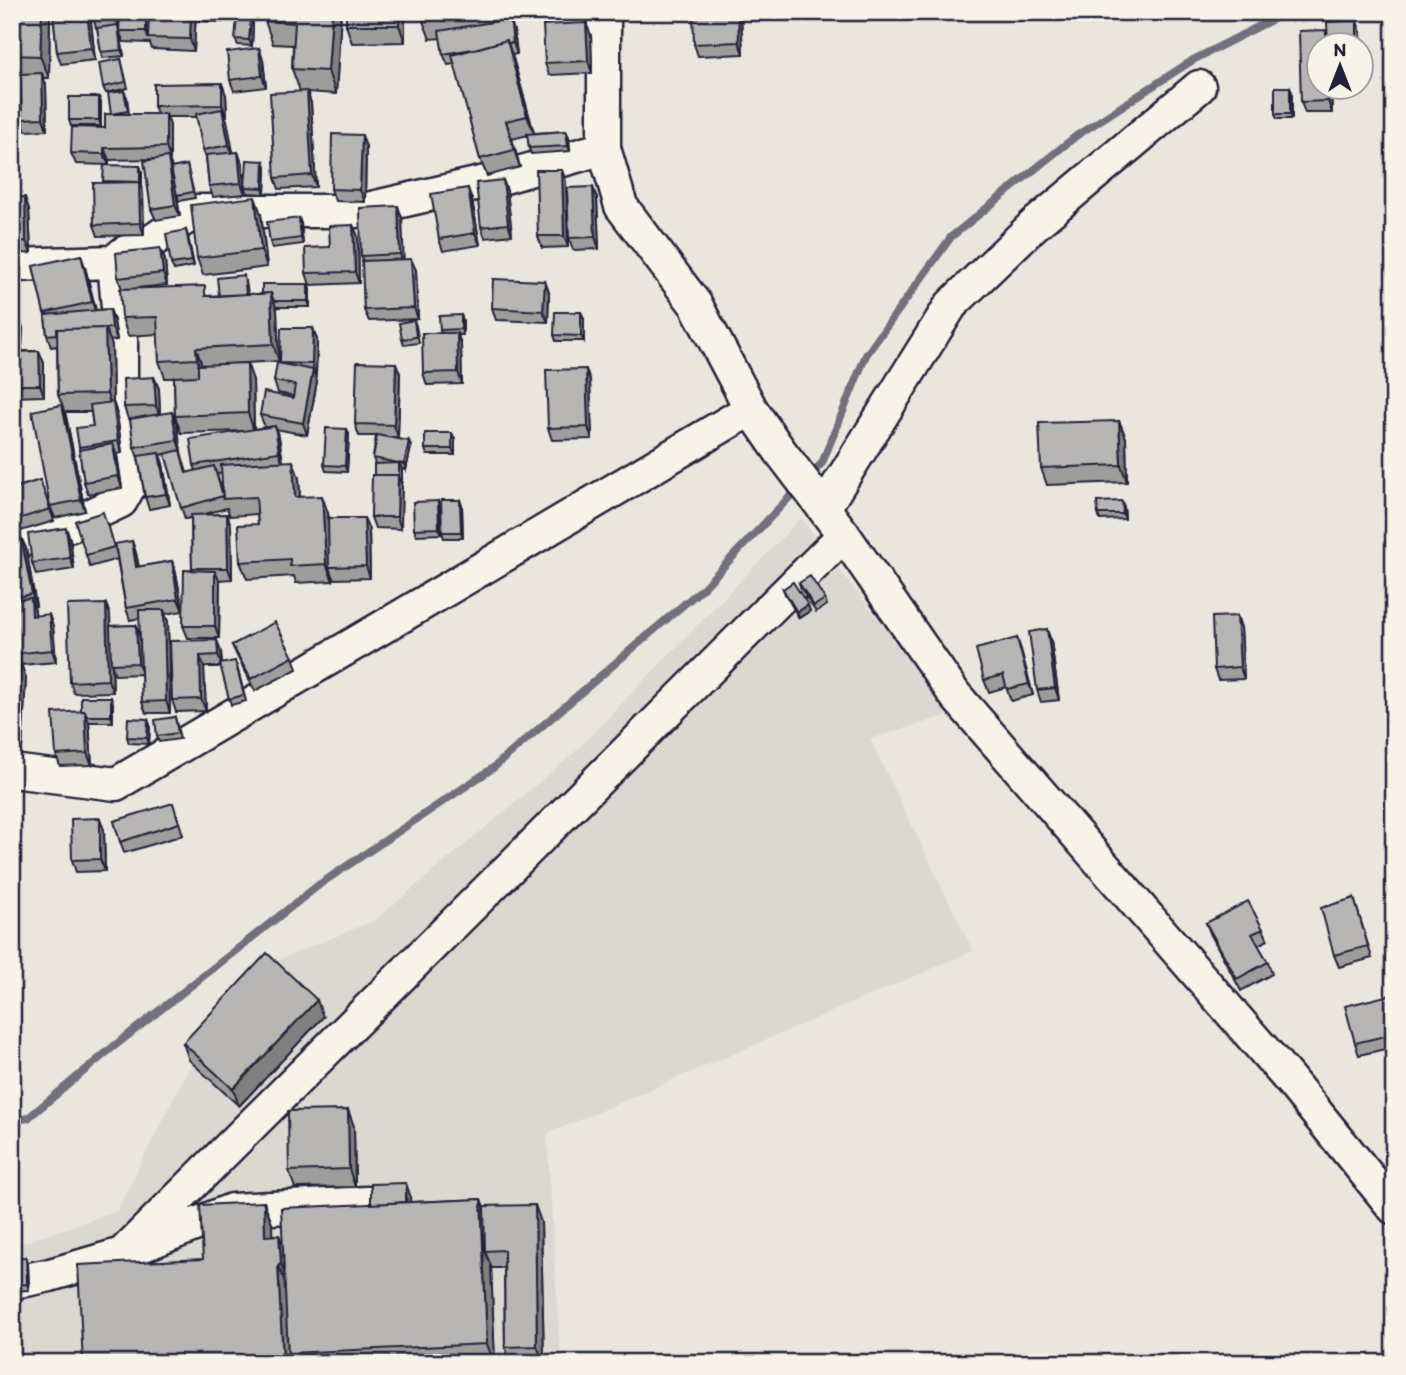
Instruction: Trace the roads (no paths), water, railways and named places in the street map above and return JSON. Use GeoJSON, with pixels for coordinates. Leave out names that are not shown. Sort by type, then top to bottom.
{"type":"FeatureCollection","features":[{"type":"Feature","properties":{"kind":"street"},"geometry":{"type":"LineString","coordinates":[[604,12],[604,148],[621,206],[696,304],[751,409],[844,535],[955,695],[1280,1068],[1394,1208]]}},
{"type":"Feature","properties":{"kind":"street"},"geometry":{"type":"LineString","coordinates":[[823,508],[951,304],[1034,225],[1199,87]]}},
{"type":"Feature","properties":{"kind":"street"},"geometry":{"type":"LineString","coordinates":[[12,265],[114,261],[124,253],[152,241],[196,211],[358,211],[498,179],[604,148]]}},
{"type":"Feature","properties":{"kind":"street"},"geometry":{"type":"LineString","coordinates":[[12,543],[71,525],[121,501],[131,484],[135,469],[126,435],[121,397],[121,341],[114,261]]}},
{"type":"Feature","properties":{"kind":"street"},"geometry":{"type":"LineString","coordinates":[[12,771],[116,784],[751,409]]}},
{"type":"Feature","properties":{"kind":"street"},"geometry":{"type":"LineString","coordinates":[[122,1254],[844,535]]}},
{"type":"Feature","properties":{"kind":"street"},"geometry":{"type":"LineString","coordinates":[[12,1283],[122,1254],[232,1210],[367,1203]]}},
{"type":"Feature","properties":{"kind":"waterway"},"geometry":{"type":"LineString","coordinates":[[809,477],[822,463],[866,355],[951,237],[1076,136],[1193,60],[1287,12]]}},
{"type":"Feature","properties":{"kind":"waterway"},"geometry":{"type":"LineString","coordinates":[[12,1121],[28,1118],[113,1047],[320,884],[493,768],[703,588],[800,486]]}}]}
